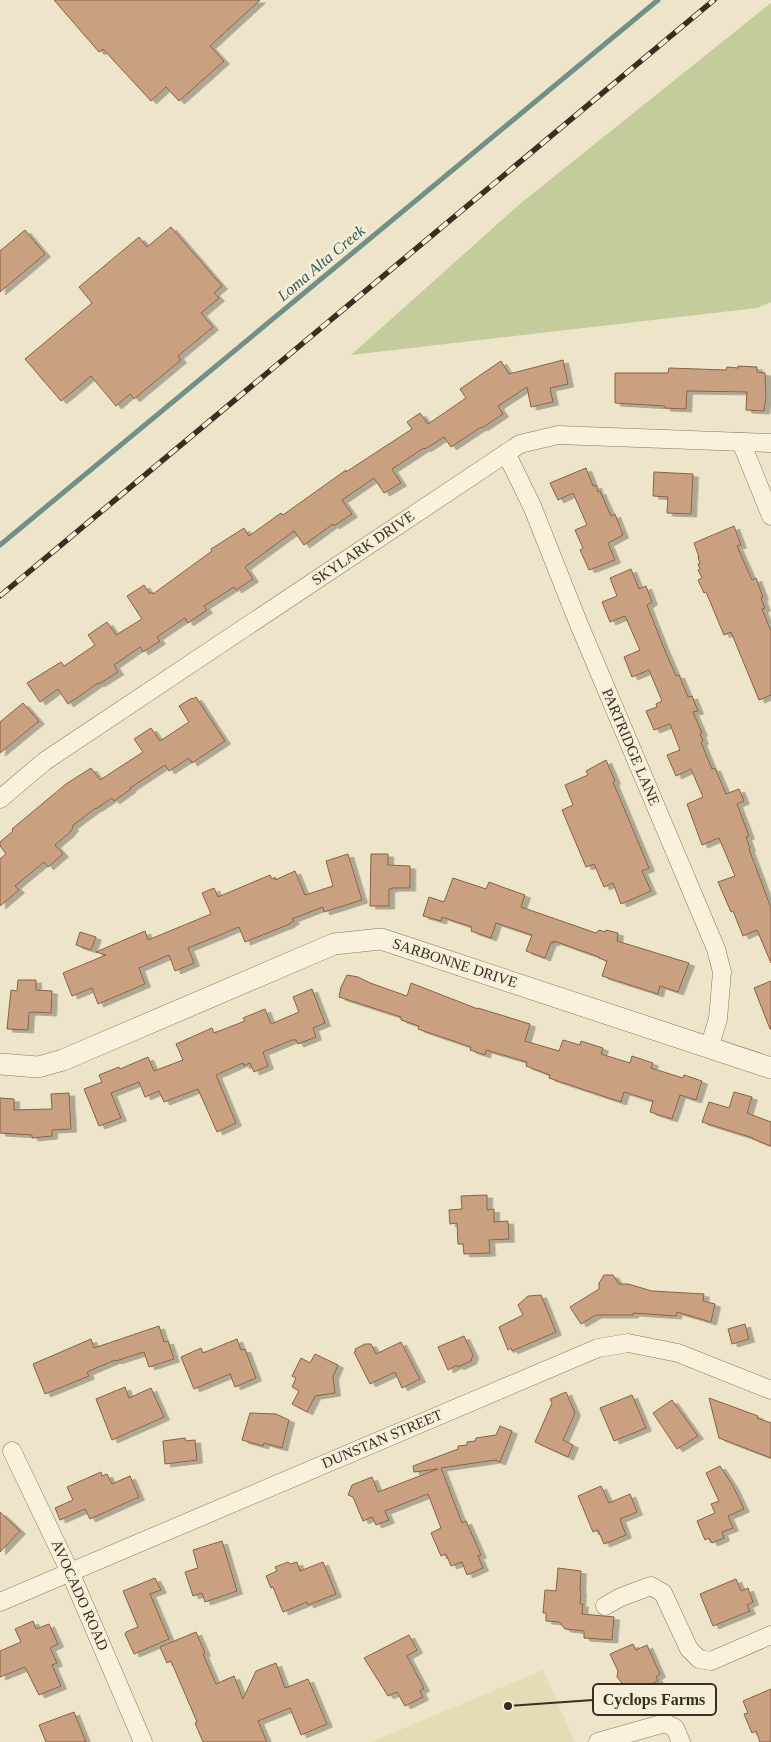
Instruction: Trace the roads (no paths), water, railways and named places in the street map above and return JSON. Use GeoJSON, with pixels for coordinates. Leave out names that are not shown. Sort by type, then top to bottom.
{"type":"FeatureCollection","features":[{"type":"Feature","properties":{"kind":"street","name":"SKYLARK DRIVE"},"geometry":{"type":"LineString","coordinates":[[0,799],[45,761],[520,444],[558,435],[771,444]]}},
{"type":"Feature","properties":{"kind":"street"},"geometry":{"type":"LineString","coordinates":[[741,442],[771,516]]}},
{"type":"Feature","properties":{"kind":"street","name":"PARTRIDGE LANE"},"geometry":{"type":"LineString","coordinates":[[506,453],[532,506],[578,622],[716,949],[722,972],[718,1019],[709,1048]]}},
{"type":"Feature","properties":{"kind":"street","name":"SARBONNE DRIVE"},"geometry":{"type":"LineString","coordinates":[[0,1064],[38,1067],[63,1060],[334,944],[382,938],[771,1068]]}},
{"type":"Feature","properties":{"kind":"street","name":"DUNSTAN STREET"},"geometry":{"type":"LineString","coordinates":[[0,1602],[598,1348],[628,1343],[678,1353],[771,1390]]}},
{"type":"Feature","properties":{"kind":"street","name":"AVOCADO ROAD"},"geometry":{"type":"LineString","coordinates":[[12,1450],[70,1572],[143,1742]]}},
{"type":"Feature","properties":{"kind":"street"},"geometry":{"type":"LineString","coordinates":[[605,1606],[621,1597],[651,1586],[663,1593],[689,1649],[699,1659],[711,1660],[771,1635]]}},
{"type":"Feature","properties":{"kind":"street"},"geometry":{"type":"LineString","coordinates":[[598,1742],[665,1723],[675,1728],[681,1742]]}},
{"type":"Feature","properties":{"kind":"waterway","name":"Loma Alta Creek"},"geometry":{"type":"LineString","coordinates":[[0,545],[658,0]]}},
{"type":"Feature","properties":{"kind":"railway"},"geometry":{"type":"LineString","coordinates":[[0,596],[714,0]]}},
{"type":"Feature","properties":{"kind":"place","name":"Cyclops Farms"},"geometry":{"type":"Point","coordinates":[508,1706]}}]}
